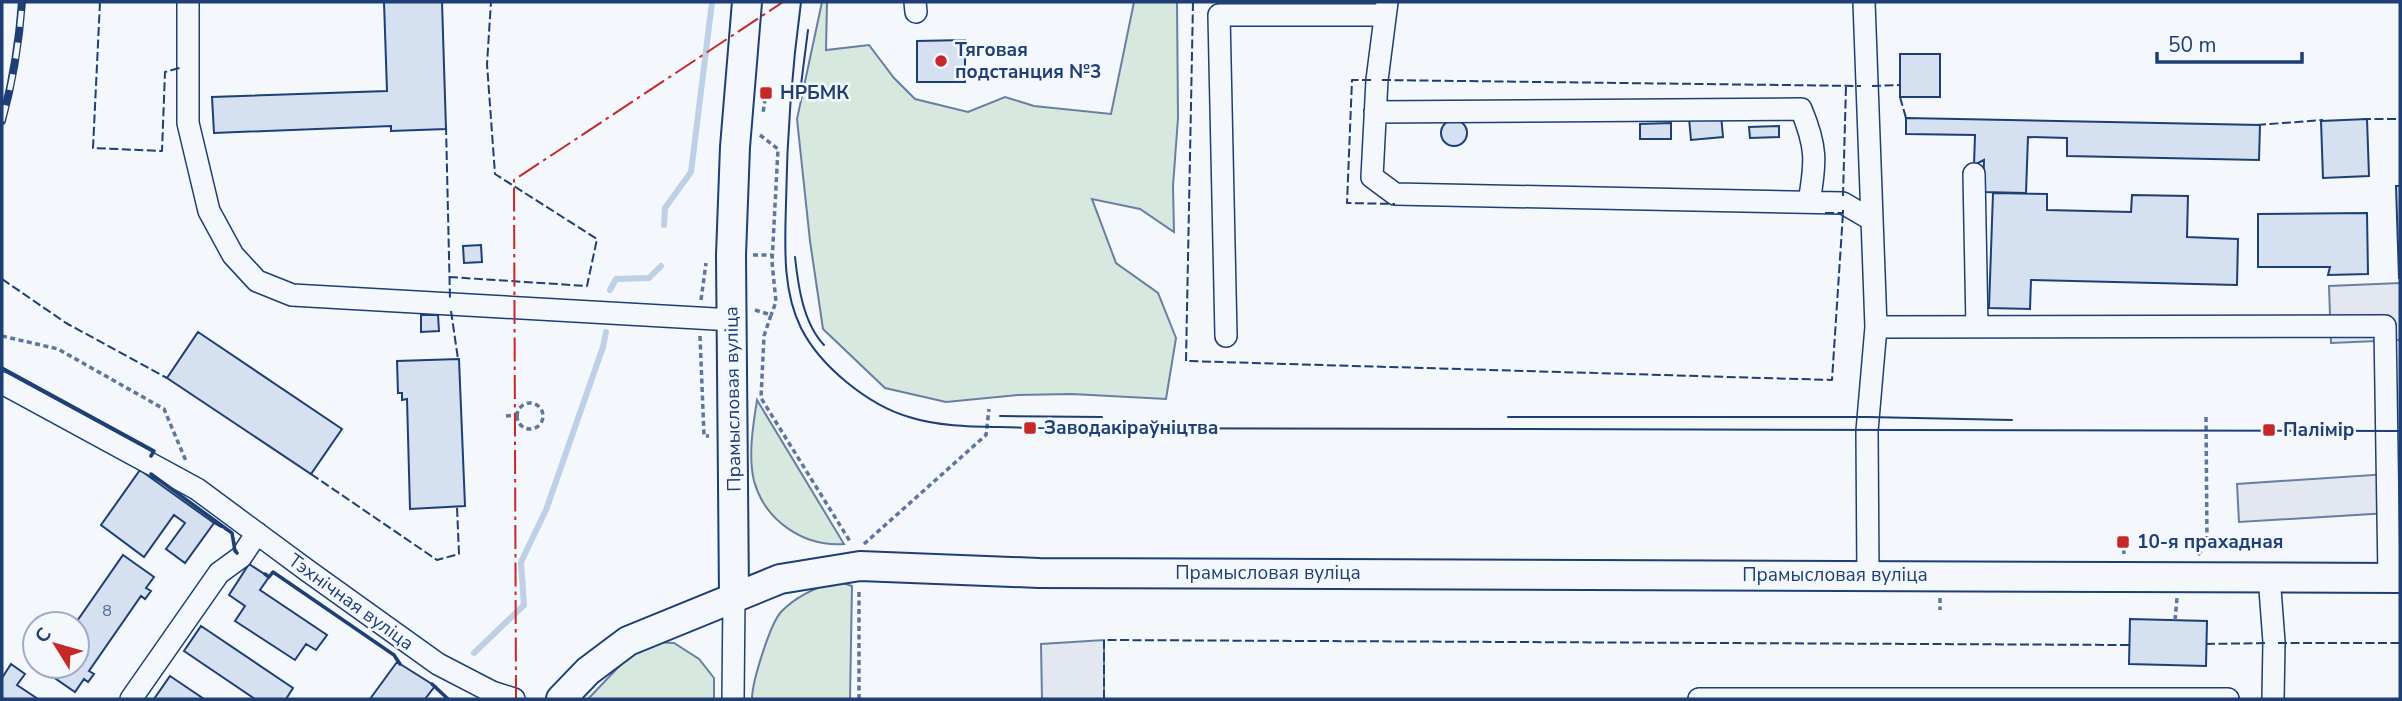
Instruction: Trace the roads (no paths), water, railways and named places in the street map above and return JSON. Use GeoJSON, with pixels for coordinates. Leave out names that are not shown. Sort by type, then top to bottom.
{"type":"FeatureCollection","features":[{"type":"Feature","properties":{"kind":"main road","name":"Прамысловая вуліца"},"geometry":{"type":"LineString","coordinates":[[747,2],[734,174],[731,255],[734,596],[780,579],[860,566],[1040,573],[2395,578]]}},
{"type":"Feature","properties":{"kind":"main road"},"geometry":{"type":"LineString","coordinates":[[561,699],[588,671],[628,641],[734,596]]}},
{"type":"Feature","properties":{"kind":"street"},"geometry":{"type":"LineString","coordinates":[[188,2],[188,123],[209,212],[233,255],[257,281],[292,295],[733,320]]}},
{"type":"Feature","properties":{"kind":"street"},"geometry":{"type":"LineString","coordinates":[[1864,2],[1876,327],[1867,431],[1868,575]]}},
{"type":"Feature","properties":{"kind":"street"},"geometry":{"type":"LineString","coordinates":[[1226,336],[1219,15],[1386,8],[1377,80],[1372,177],[1395,194],[1843,202],[1872,220]]}},
{"type":"Feature","properties":{"kind":"street"},"geometry":{"type":"LineString","coordinates":[[1375,112],[1801,109],[1811,134],[1816,164],[1809,202]]}},
{"type":"Feature","properties":{"kind":"street"},"geometry":{"type":"LineString","coordinates":[[1974,174],[1977,327]]}},
{"type":"Feature","properties":{"kind":"street"},"geometry":{"type":"LineString","coordinates":[[1876,327],[2385,326],[2395,578]]}},
{"type":"Feature","properties":{"kind":"street","name":"Тэхнічная вуліца"},"geometry":{"type":"LineString","coordinates":[[2,383],[197,489],[438,664],[492,692],[514,699]]}},
{"type":"Feature","properties":{"kind":"street"},"geometry":{"type":"LineString","coordinates":[[131,699],[219,573],[241,557],[257,533]]}},
{"type":"Feature","properties":{"kind":"street"},"geometry":{"type":"LineString","coordinates":[[2269,576],[2274,642],[2273,699]]}},
{"type":"Feature","properties":{"kind":"street"},"geometry":{"type":"LineString","coordinates":[[733,699],[734,596]]}},
{"type":"Feature","properties":{"kind":"street"},"geometry":{"type":"LineString","coordinates":[[1699,699],[2228,699]]}},
{"type":"Feature","properties":{"kind":"waterway"},"geometry":{"type":"LineString","coordinates":[[664,225],[665,208],[691,172],[712,2]]}},
{"type":"Feature","properties":{"kind":"waterway"},"geometry":{"type":"LineString","coordinates":[[610,290],[616,279],[649,278],[661,266]]}},
{"type":"Feature","properties":{"kind":"waterway"},"geometry":{"type":"LineString","coordinates":[[474,653],[524,605],[521,562],[546,510],[606,332]]}},
{"type":"Feature","properties":{"kind":"tram line"},"geometry":{"type":"LineString","coordinates":[[801,2],[790,102],[787,178],[785,251],[790,298],[809,342],[833,370],[862,394],[893,411],[923,421],[1030,428],[2400,431]]}},
{"type":"Feature","properties":{"kind":"tram line"},"geometry":{"type":"LineString","coordinates":[[801,85],[808,30]]}},
{"type":"Feature","properties":{"kind":"tram line"},"geometry":{"type":"LineString","coordinates":[[795,257],[806,315],[824,345]]}},
{"type":"Feature","properties":{"kind":"tram line"},"geometry":{"type":"LineString","coordinates":[[1000,416],[1102,417]]}},
{"type":"Feature","properties":{"kind":"tram line"},"geometry":{"type":"LineString","coordinates":[[1508,417],[1868,417],[2012,420]]}},
{"type":"Feature","properties":{"kind":"railway"},"geometry":{"type":"LineString","coordinates":[[2,121],[15,62],[22,2]]}},
{"type":"Feature","properties":{"kind":"place","name":"Тяговая подстанция №3"},"geometry":{"type":"Point","coordinates":[941,61]}},
{"type":"Feature","properties":{"kind":"place","name":"НРБМК"},"geometry":{"type":"Point","coordinates":[766,93]}},
{"type":"Feature","properties":{"kind":"place","name":"Заводакіраўніцтва"},"geometry":{"type":"Point","coordinates":[1030,428]}},
{"type":"Feature","properties":{"kind":"place","name":"Палімір"},"geometry":{"type":"Point","coordinates":[2269,430]}},
{"type":"Feature","properties":{"kind":"place","name":"10-я прахадная"},"geometry":{"type":"Point","coordinates":[2123,542]}}]}
